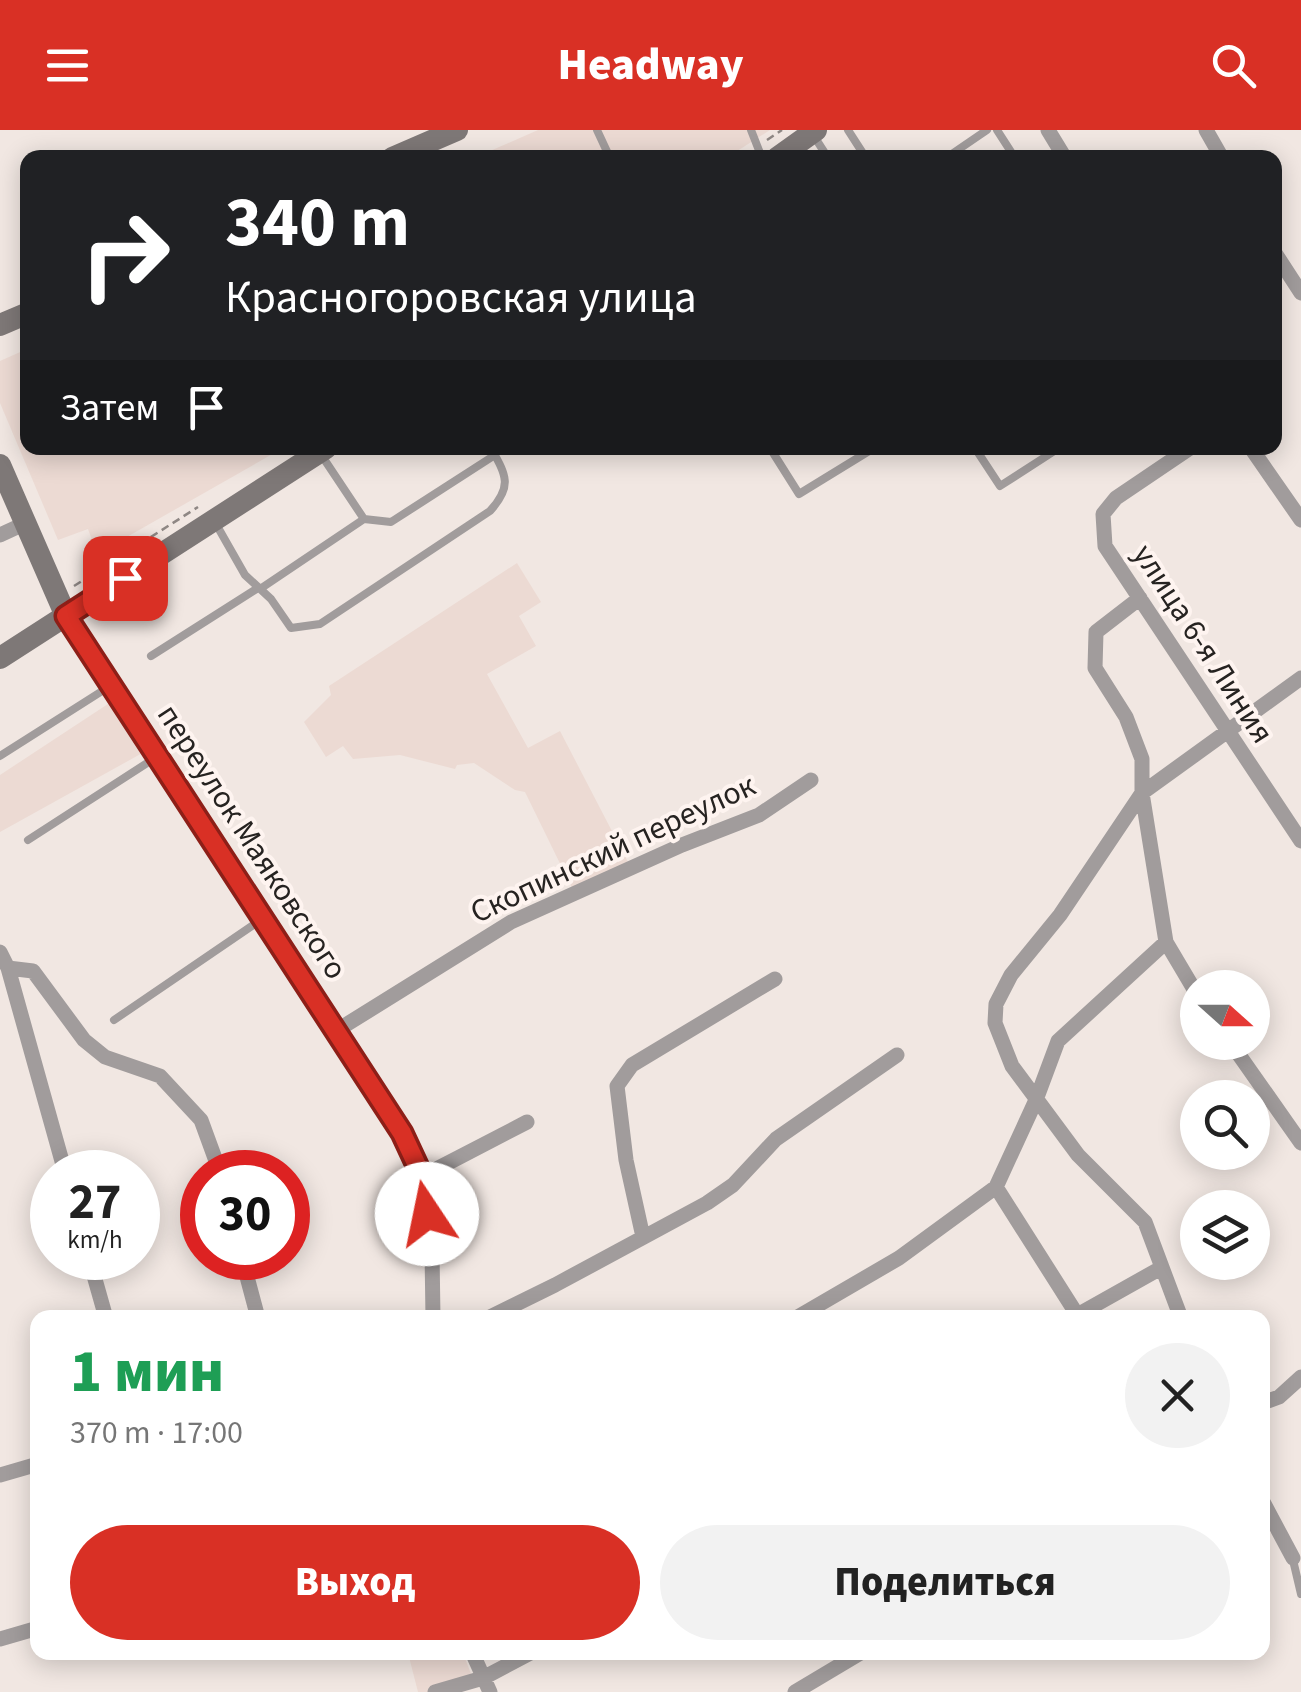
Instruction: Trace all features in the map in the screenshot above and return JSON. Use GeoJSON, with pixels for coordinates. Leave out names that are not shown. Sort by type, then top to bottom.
{"type":"FeatureCollection","features":[{"type":"Feature","properties":{"kind":"street"},"geometry":{"type":"LineString","coordinates":[[411,150],[457,130]]}},
{"type":"Feature","properties":{"kind":"street"},"geometry":{"type":"LineString","coordinates":[[788,150],[814,131]]}},
{"type":"Feature","properties":{"kind":"street"},"geometry":{"type":"LineString","coordinates":[[1282,264],[1301,292]]}},
{"type":"Feature","properties":{"kind":"street"},"geometry":{"type":"LineString","coordinates":[[0,658],[62,606],[211,510],[314,455]]}},
{"type":"Feature","properties":{"kind":"street","name":"улица 6-я Линия"},"geometry":{"type":"LineString","coordinates":[[1180,455],[1116,498],[1102,514],[1105,546],[1301,841]]}},
{"type":"Feature","properties":{"kind":"street"},"geometry":{"type":"LineString","coordinates":[[1256,455],[1301,520]]}},
{"type":"Feature","properties":{"kind":"street","name":"переулок Маяковского"},"geometry":{"type":"LineString","coordinates":[[0,464],[62,606],[402,1133],[422,1176],[432,1251],[433,1310]]}},
{"type":"Feature","properties":{"kind":"street"},"geometry":{"type":"LineString","coordinates":[[0,535],[26,523]]}},
{"type":"Feature","properties":{"kind":"street"},"geometry":{"type":"LineString","coordinates":[[1140,598],[1096,632],[1095,668],[1126,717],[1142,759],[1142,792],[1166,942],[1183,970]]}},
{"type":"Feature","properties":{"kind":"street"},"geometry":{"type":"LineString","coordinates":[[1178,1310],[1145,1222],[1078,1155],[1012,1066],[995,1024],[996,1004],[1011,975],[1060,915],[1142,792],[1301,678]]}},
{"type":"Feature","properties":{"kind":"street","name":"Скопинский переулок"},"geometry":{"type":"LineString","coordinates":[[336,1031],[511,922],[759,814],[811,780]]}},
{"type":"Feature","properties":{"kind":"street"},"geometry":{"type":"LineString","coordinates":[[810,1310],[898,1258],[996,1186],[1058,1041],[1166,942]]}},
{"type":"Feature","properties":{"kind":"street"},"geometry":{"type":"LineString","coordinates":[[0,952],[8,968],[59,1150]]}},
{"type":"Feature","properties":{"kind":"street"},"geometry":{"type":"LineString","coordinates":[[8,968],[33,972],[84,1040],[105,1056],[160,1076],[201,1120],[212,1150]]}},
{"type":"Feature","properties":{"kind":"street"},"geometry":{"type":"LineString","coordinates":[[643,1238],[626,1160],[617,1086],[632,1065],[774,979]]}},
{"type":"Feature","properties":{"kind":"street"},"geometry":{"type":"LineString","coordinates":[[504,1310],[643,1238],[733,1185],[776,1139],[897,1055]]}},
{"type":"Feature","properties":{"kind":"street"},"geometry":{"type":"LineString","coordinates":[[1243,1060],[1301,1143]]}},
{"type":"Feature","properties":{"kind":"street"},"geometry":{"type":"LineString","coordinates":[[422,1176],[527,1122]]}},
{"type":"Feature","properties":{"kind":"street"},"geometry":{"type":"LineString","coordinates":[[996,1186],[1071,1310]]}},
{"type":"Feature","properties":{"kind":"street"},"geometry":{"type":"LineString","coordinates":[[1083,1310],[1162,1268]]}},
{"type":"Feature","properties":{"kind":"street"},"geometry":{"type":"LineString","coordinates":[[95,1280],[104,1310]]}},
{"type":"Feature","properties":{"kind":"street"},"geometry":{"type":"LineString","coordinates":[[248,1280],[256,1310]]}},
{"type":"Feature","properties":{"kind":"street"},"geometry":{"type":"LineString","coordinates":[[1270,1400],[1301,1377]]}},
{"type":"Feature","properties":{"kind":"street"},"geometry":{"type":"LineString","coordinates":[[0,1475],[30,1466]]}},
{"type":"Feature","properties":{"kind":"street"},"geometry":{"type":"LineString","coordinates":[[1270,1515],[1292,1558]]}},
{"type":"Feature","properties":{"kind":"street"},"geometry":{"type":"LineString","coordinates":[[0,1638],[30,1630]]}},
{"type":"Feature","properties":{"kind":"street"},"geometry":{"type":"LineString","coordinates":[[475,1660],[486,1685]]}},
{"type":"Feature","properties":{"kind":"street"},"geometry":{"type":"LineString","coordinates":[[435,1692],[486,1685],[521,1660]]}},
{"type":"Feature","properties":{"kind":"street"},"geometry":{"type":"LineString","coordinates":[[795,1692],[849,1660]]}},
{"type":"Feature","properties":{"kind":"lane"},"geometry":{"type":"LineString","coordinates":[[958,150],[987,130]]}},
{"type":"Feature","properties":{"kind":"lane"},"geometry":{"type":"LineString","coordinates":[[326,455],[364,518]]}},
{"type":"Feature","properties":{"kind":"lane"},"geometry":{"type":"LineString","coordinates":[[151,656],[364,518],[391,522],[487,455]]}},
{"type":"Feature","properties":{"kind":"lane"},"geometry":{"type":"LineString","coordinates":[[211,510],[244,576],[259,588],[291,628],[320,624],[490,510],[502,497],[506,481],[495,455]]}},
{"type":"Feature","properties":{"kind":"lane"},"geometry":{"type":"LineString","coordinates":[[774,455],[799,494],[860,455]]}},
{"type":"Feature","properties":{"kind":"lane"},"geometry":{"type":"LineString","coordinates":[[979,455],[1000,486],[1048,455]]}},
{"type":"Feature","properties":{"kind":"lane"},"geometry":{"type":"LineString","coordinates":[[0,756],[112,685]]}},
{"type":"Feature","properties":{"kind":"lane"},"geometry":{"type":"LineString","coordinates":[[28,840],[158,756]]}},
{"type":"Feature","properties":{"kind":"lane"},"geometry":{"type":"LineString","coordinates":[[114,1020],[262,919]]}},
{"type":"Feature","properties":{"kind":"lane"},"geometry":{"type":"LineString","coordinates":[[1292,1558],[1301,1594]]}},
{"type":"Feature","properties":{"kind":"path"},"geometry":{"type":"LineString","coordinates":[[62,606],[211,510]]}},
{"type":"Feature","properties":{"kind":"shaded area"},"geometry":{"type":"Polygon","coordinates":[[[538,130],[770,130],[739,150],[492,150],[538,130]]]}},
{"type":"Feature","properties":{"kind":"shaded area"},"geometry":{"type":"Polygon","coordinates":[[[20,352],[20,450],[0,403],[0,361],[20,352]]]}},
{"type":"Feature","properties":{"kind":"shaded area"},"geometry":{"type":"Polygon","coordinates":[[[22,455],[271,455],[97,554],[88,529],[58,540],[22,455]]]}},
{"type":"Feature","properties":{"kind":"shaded area"},"geometry":{"type":"Polygon","coordinates":[[[517,563],[541,602],[519,616],[536,646],[487,674],[528,748],[560,731],[628,862],[572,888],[525,792],[515,790],[474,763],[457,765],[455,769],[400,755],[353,759],[343,746],[326,757],[304,722],[331,695],[329,686],[517,563]]]}},
{"type":"Feature","properties":{"kind":"shaded area"},"geometry":{"type":"Polygon","coordinates":[[[114,700],[146,751],[0,832],[0,775],[114,700]]]}},
{"type":"Feature","properties":{"kind":"shaded area"},"geometry":{"type":"Polygon","coordinates":[[[410,1660],[466,1660],[476,1687],[458,1692],[418,1692],[410,1660]]]}},
{"type":"Feature","properties":{"kind":"route"},"geometry":{"type":"LineString","coordinates":[[125,578],[66,616],[402,1133],[422,1176],[427,1214]]}}]}
